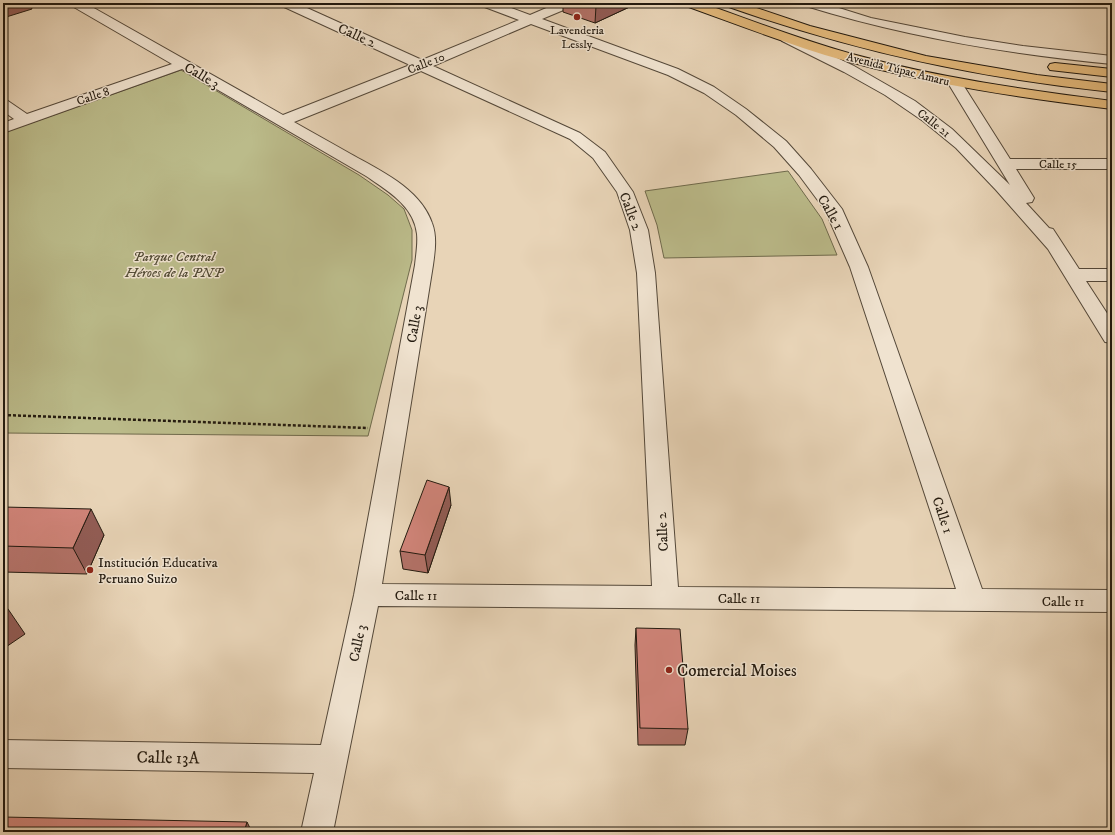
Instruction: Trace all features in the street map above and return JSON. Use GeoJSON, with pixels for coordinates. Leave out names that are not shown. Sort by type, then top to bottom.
{"type":"FeatureCollection","features":[{"type":"Feature","properties":{"kind":"main road","name":"Avenida Túpac Amaru"},"geometry":{"type":"LineString","coordinates":[[690,3],[849,58],[900,71],[955,83],[1041,97],[1112,105]]}},
{"type":"Feature","properties":{"kind":"main road","name":"Avenida Túpac Amaru"},"geometry":{"type":"LineString","coordinates":[[730,3],[815,32],[890,52],[974,70],[1067,84],[1112,88]]}},
{"type":"Feature","properties":{"kind":"main road"},"geometry":{"type":"LineString","coordinates":[[806,8],[829,21],[899,40],[976,55],[1065,69],[1112,73]]}},
{"type":"Feature","properties":{"kind":"street","name":"Calle 3"},"geometry":{"type":"LineString","coordinates":[[76,3],[372,172],[403,193],[418,208],[426,233],[424,265],[367,595],[317,832]]}},
{"type":"Feature","properties":{"kind":"street","name":"Calle 2"},"geometry":{"type":"LineString","coordinates":[[286,3],[575,136],[599,155],[625,192],[639,230],[646,273],[666,597]]}},
{"type":"Feature","properties":{"kind":"street","name":"Calle 1"},"geometry":{"type":"LineString","coordinates":[[486,3],[673,72],[709,90],[741,112],[780,144],[810,178],[833,209],[859,267],[973,600]]}},
{"type":"Feature","properties":{"kind":"street","name":"Calle 10"},"geometry":{"type":"LineString","coordinates":[[282,121],[423,65],[569,3]]}},
{"type":"Feature","properties":{"kind":"street"},"geometry":{"type":"LineString","coordinates":[[806,8],[951,40],[1029,51],[1112,60]]}},
{"type":"Feature","properties":{"kind":"street","name":"Calle 21"},"geometry":{"type":"LineString","coordinates":[[786,37],[851,70],[906,101],[947,132],[993,177],[1054,245]]}},
{"type":"Feature","properties":{"kind":"street","name":"Calle 8"},"geometry":{"type":"LineString","coordinates":[[3,128],[184,64]]}},
{"type":"Feature","properties":{"kind":"street","name":"Calle 21"},"geometry":{"type":"LineString","coordinates":[[955,83],[1072,275],[1112,336]]}},
{"type":"Feature","properties":{"kind":"street"},"geometry":{"type":"LineString","coordinates":[[3,104],[25,120]]}},
{"type":"Feature","properties":{"kind":"street","name":"Calle 15"},"geometry":{"type":"LineString","coordinates":[[1005,164],[1112,164]]}},
{"type":"Feature","properties":{"kind":"street"},"geometry":{"type":"LineString","coordinates":[[1072,275],[1112,275]]}},
{"type":"Feature","properties":{"kind":"street","name":"Calle 11"},"geometry":{"type":"LineString","coordinates":[[367,595],[1112,601]]}},
{"type":"Feature","properties":{"kind":"street","name":"Calle 13A"},"geometry":{"type":"LineString","coordinates":[[3,754],[332,759]]}},
{"type":"Feature","properties":{"kind":"path"},"geometry":{"type":"LineString","coordinates":[[1076,3],[1112,4]]}},
{"type":"Feature","properties":{"kind":"path"},"geometry":{"type":"LineString","coordinates":[[3,415],[396,429]]}},
{"type":"Feature","properties":{"kind":"green space","name":"Parque Central Héroes de la PNP"},"geometry":{"type":"Polygon","coordinates":[[[181,70],[359,175],[388,195],[404,209],[412,230],[412,260],[368,436],[3,433],[3,133],[181,70]]]}},
{"type":"Feature","properties":{"kind":"green space"},"geometry":{"type":"Polygon","coordinates":[[[788,171],[822,219],[837,255],[664,258],[657,225],[645,191],[788,171]]]}},
{"type":"Feature","properties":{"kind":"building"},"geometry":{"type":"Polygon","coordinates":[[[587,3],[602,3],[596,6],[587,3]]]}},
{"type":"Feature","properties":{"kind":"building"},"geometry":{"type":"Polygon","coordinates":[[[427,480],[449,487],[425,555],[400,551],[427,480]]]}},
{"type":"Feature","properties":{"kind":"building"},"geometry":{"type":"Polygon","coordinates":[[[3,507],[91,509],[73,548],[3,546],[3,507]]]}},
{"type":"Feature","properties":{"kind":"building"},"geometry":{"type":"Polygon","coordinates":[[[3,603],[8,609],[3,612],[3,603]]]}},
{"type":"Feature","properties":{"kind":"building"},"geometry":{"type":"Polygon","coordinates":[[[636,628],[680,629],[688,729],[640,728],[636,628]]]}},
{"type":"Feature","properties":{"kind":"building"},"geometry":{"type":"Polygon","coordinates":[[[3,817],[247,822],[244,832],[3,832],[3,817]]]}},
{"type":"Feature","properties":{"kind":"place","name":"Lavenderia Lessly"},"geometry":{"type":"Point","coordinates":[577,17]}},
{"type":"Feature","properties":{"kind":"place","name":"Institución Educativa Peruano Suizo"},"geometry":{"type":"Point","coordinates":[90,570]}},
{"type":"Feature","properties":{"kind":"place","name":"Comercial Moises"},"geometry":{"type":"Point","coordinates":[669,670]}}]}
